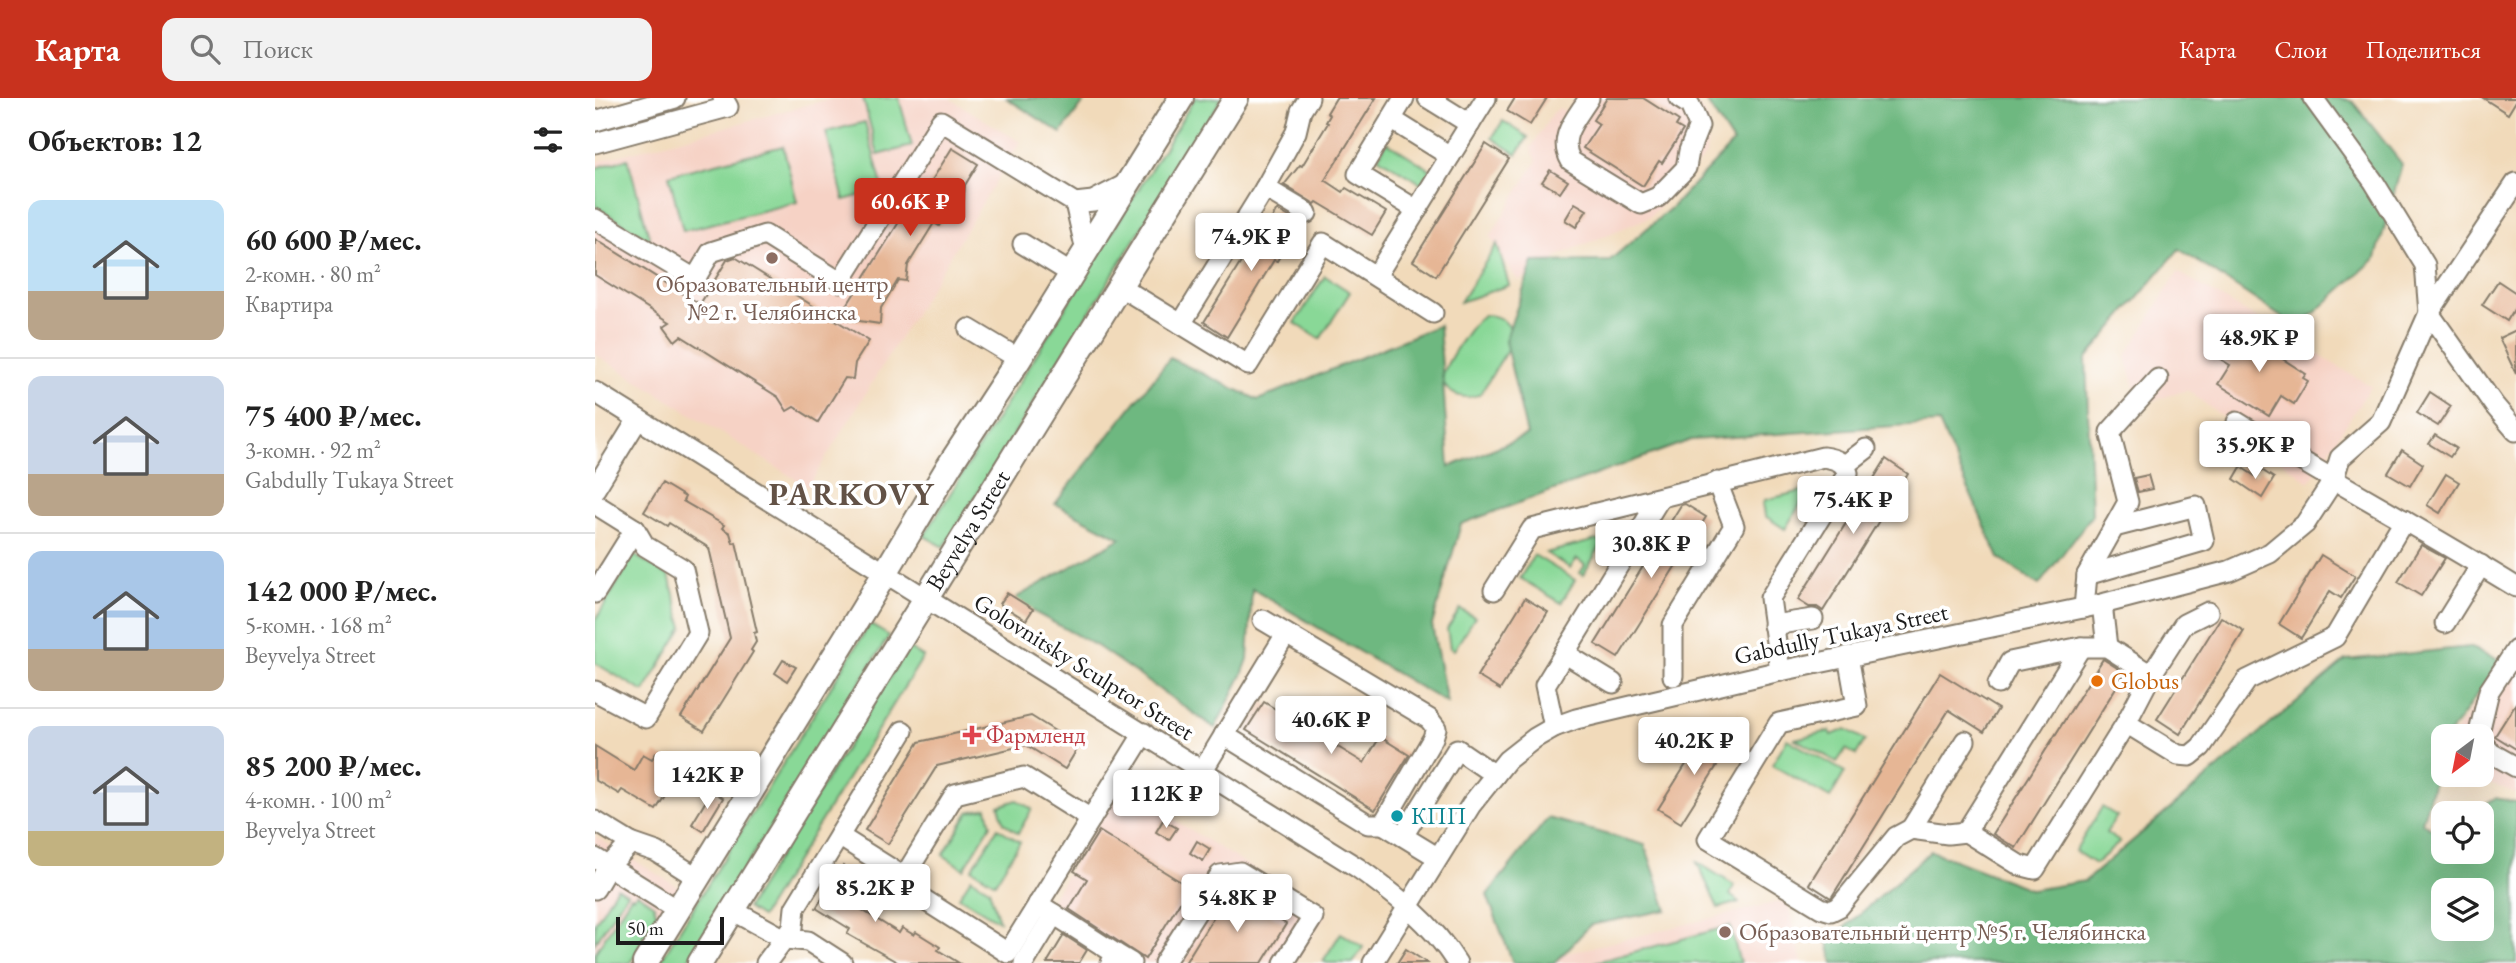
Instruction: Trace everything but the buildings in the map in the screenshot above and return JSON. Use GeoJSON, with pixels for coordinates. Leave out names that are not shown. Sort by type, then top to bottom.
{"type":"FeatureCollection","features":[{"type":"Feature","properties":{"kind":"main road","name":"Beyvelya Street"},"geometry":{"type":"LineString","coordinates":[[645,963],[949,466],[1019,359],[1181,98]]}},
{"type":"Feature","properties":{"kind":"main road","name":"Beyvelya Street"},"geometry":{"type":"LineString","coordinates":[[700,963],[1236,98]]}},
{"type":"Feature","properties":{"kind":"street"},"geometry":{"type":"LineString","coordinates":[[595,121],[675,98]]}},
{"type":"Feature","properties":{"kind":"street"},"geometry":{"type":"LineString","coordinates":[[595,143],[728,107],[723,98]]}},
{"type":"Feature","properties":{"kind":"street"},"geometry":{"type":"LineString","coordinates":[[1181,324],[1265,188],[1296,132],[1301,111],[1309,98]]}},
{"type":"Feature","properties":{"kind":"street"},"geometry":{"type":"LineString","coordinates":[[1404,98],[1358,174],[1417,210]]}},
{"type":"Feature","properties":{"kind":"street"},"geometry":{"type":"LineString","coordinates":[[1428,98],[1470,124]]}},
{"type":"Feature","properties":{"kind":"street"},"geometry":{"type":"LineString","coordinates":[[1376,276],[1486,98]]}},
{"type":"Feature","properties":{"kind":"street"},"geometry":{"type":"LineString","coordinates":[[1589,98],[1566,137],[1565,150],[1571,161],[1641,204],[1658,197],[1686,169],[1689,151],[1699,126],[1690,105],[1679,98]]}},
{"type":"Feature","properties":{"kind":"street"},"geometry":{"type":"LineString","coordinates":[[2313,98],[2374,181],[2425,265],[2429,313],[2516,432]]}},
{"type":"Feature","properties":{"kind":"street"},"geometry":{"type":"LineString","coordinates":[[1391,119],[1450,156]]}},
{"type":"Feature","properties":{"kind":"street"},"geometry":{"type":"LineString","coordinates":[[595,219],[695,279],[711,253],[765,234],[840,282],[941,121],[1075,203],[1093,201],[1128,183]]}},
{"type":"Feature","properties":{"kind":"street","name":"Gabdully Tukaya Street"},"geometry":{"type":"LineString","coordinates":[[1373,963],[1471,805],[1507,760],[1554,727],[1576,719],[1780,671],[2093,606],[2229,571],[2270,553],[2305,524],[2333,481],[2340,458],[2382,422],[2429,313],[2516,183]]}},
{"type":"Feature","properties":{"kind":"street"},"geometry":{"type":"LineString","coordinates":[[1265,188],[1307,213]]}},
{"type":"Feature","properties":{"kind":"street"},"geometry":{"type":"LineString","coordinates":[[1075,203],[1086,251]]}},
{"type":"Feature","properties":{"kind":"street"},"geometry":{"type":"LineString","coordinates":[[1119,286],[1248,365],[1323,243],[1433,313]]}},
{"type":"Feature","properties":{"kind":"street"},"geometry":{"type":"LineString","coordinates":[[1023,244],[1072,274]]}},
{"type":"Feature","properties":{"kind":"street"},"geometry":{"type":"LineString","coordinates":[[969,329],[1019,359]]}},
{"type":"Feature","properties":{"kind":"street"},"geometry":{"type":"LineString","coordinates":[[2107,648],[2093,606],[2087,575],[2128,502],[2110,432],[2158,379]]}},
{"type":"Feature","properties":{"kind":"street","name":"Golovnitsky Sculptor Street"},"geometry":{"type":"LineString","coordinates":[[595,392],[1359,868],[1409,905],[1446,946],[1457,963]]}},
{"type":"Feature","properties":{"kind":"street"},"geometry":{"type":"LineString","coordinates":[[595,489],[638,419]]}},
{"type":"Feature","properties":{"kind":"street"},"geometry":{"type":"LineString","coordinates":[[2237,422],[2516,587]]}},
{"type":"Feature","properties":{"kind":"street"},"geometry":{"type":"LineString","coordinates":[[1845,465],[1866,449]]}},
{"type":"Feature","properties":{"kind":"street"},"geometry":{"type":"LineString","coordinates":[[1494,590],[1532,530],[1823,457],[1837,459],[1845,465],[1848,473],[1770,598],[1780,671]]}},
{"type":"Feature","properties":{"kind":"street"},"geometry":{"type":"LineString","coordinates":[[1673,676],[1673,625],[1734,526],[1717,482]]}},
{"type":"Feature","properties":{"kind":"street"},"geometry":{"type":"LineString","coordinates":[[1554,727],[1545,685],[1660,498]]}},
{"type":"Feature","properties":{"kind":"street"},"geometry":{"type":"LineString","coordinates":[[595,504],[635,529],[645,546],[683,569],[698,633],[646,718],[595,691]]}},
{"type":"Feature","properties":{"kind":"street"},"geometry":{"type":"LineString","coordinates":[[2087,575],[2204,541],[2196,506],[2114,527]]}},
{"type":"Feature","properties":{"kind":"street"},"geometry":{"type":"LineString","coordinates":[[2126,723],[2178,755],[2190,757],[2201,747],[2246,680],[2335,637],[2404,520]]}},
{"type":"Feature","properties":{"kind":"street"},"geometry":{"type":"LineString","coordinates":[[595,593],[635,529]]}},
{"type":"Feature","properties":{"kind":"street"},"geometry":{"type":"LineString","coordinates":[[2445,623],[2481,565]]}},
{"type":"Feature","properties":{"kind":"street"},"geometry":{"type":"LineString","coordinates":[[1911,829],[1948,834],[1966,832],[2019,865],[2035,869],[2184,624],[2208,612]]}},
{"type":"Feature","properties":{"kind":"street"},"geometry":{"type":"LineString","coordinates":[[1773,625],[1813,618]]}},
{"type":"Feature","properties":{"kind":"street"},"geometry":{"type":"LineString","coordinates":[[1263,620],[1429,719],[1436,728],[1433,738],[1383,824]]}},
{"type":"Feature","properties":{"kind":"street"},"geometry":{"type":"LineString","coordinates":[[1203,770],[1286,634]]}},
{"type":"Feature","properties":{"kind":"street"},"geometry":{"type":"LineString","coordinates":[[1998,684],[2010,662],[2081,647],[2107,648],[2151,675]]}},
{"type":"Feature","properties":{"kind":"street"},"geometry":{"type":"LineString","coordinates":[[1966,832],[2081,647]]}},
{"type":"Feature","properties":{"kind":"street"},"geometry":{"type":"LineString","coordinates":[[2481,724],[2490,691],[2516,650]]}},
{"type":"Feature","properties":{"kind":"street"},"geometry":{"type":"LineString","coordinates":[[1564,653],[1613,682]]}},
{"type":"Feature","properties":{"kind":"street"},"geometry":{"type":"LineString","coordinates":[[1848,656],[1857,706],[1779,723],[1708,839],[1821,908],[1831,911],[1839,907],[1896,837],[1911,829],[1965,741]]}},
{"type":"Feature","properties":{"kind":"street"},"geometry":{"type":"LineString","coordinates":[[766,963],[793,927],[795,908],[903,731]]}},
{"type":"Feature","properties":{"kind":"street"},"geometry":{"type":"LineString","coordinates":[[1024,963],[1046,909],[1091,819],[1144,733]]}},
{"type":"Feature","properties":{"kind":"street"},"geometry":{"type":"LineString","coordinates":[[1224,735],[1368,824],[1383,824],[1437,857]]}},
{"type":"Feature","properties":{"kind":"street"},"geometry":{"type":"LineString","coordinates":[[1403,835],[1457,749],[1495,775]]}},
{"type":"Feature","properties":{"kind":"street"},"geometry":{"type":"LineString","coordinates":[[2494,754],[2516,767]]}},
{"type":"Feature","properties":{"kind":"street"},"geometry":{"type":"LineString","coordinates":[[904,877],[955,794],[1024,778],[1091,819]]}},
{"type":"Feature","properties":{"kind":"street"},"geometry":{"type":"LineString","coordinates":[[595,821],[631,843],[657,852],[698,878]]}},
{"type":"Feature","properties":{"kind":"street"},"geometry":{"type":"LineString","coordinates":[[839,836],[904,877],[912,892],[1008,953],[1046,909]]}},
{"type":"Feature","properties":{"kind":"street"},"geometry":{"type":"LineString","coordinates":[[595,888],[602,862],[631,843]]}},
{"type":"Feature","properties":{"kind":"street"},"geometry":{"type":"LineString","coordinates":[[602,862],[678,910]]}},
{"type":"Feature","properties":{"kind":"street"},"geometry":{"type":"LineString","coordinates":[[1164,963],[1220,875],[1240,872],[1313,917],[1285,963]]}},
{"type":"Feature","properties":{"kind":"street"},"geometry":{"type":"LineString","coordinates":[[1046,909],[1119,960]]}},
{"type":"Feature","properties":{"kind":"street"},"geometry":{"type":"LineString","coordinates":[[733,910],[785,939],[808,941],[842,963]]}},
{"type":"Feature","properties":{"kind":"shaded area","name":"Образовательный центр №2 г. Челябинска"},"geometry":{"type":"Polygon","coordinates":[[[833,98],[949,98],[1020,142],[808,487],[595,354],[595,162],[833,98]]]}},
{"type":"Feature","properties":{"kind":"shaded area"},"geometry":{"type":"Polygon","coordinates":[[[1576,98],[1695,98],[1709,123],[1706,155],[1650,217],[1557,256],[1553,264],[1518,281],[1490,237],[1537,161],[1531,148],[1552,114],[1559,108],[1567,112],[1576,98]]]}},
{"type":"Feature","properties":{"kind":"shaded area"},"geometry":{"type":"Polygon","coordinates":[[[2178,272],[2371,386],[2309,482],[2187,390],[2140,405],[2126,356],[2178,272]]]}},
{"type":"Feature","properties":{"kind":"shaded area"},"geometry":{"type":"Polygon","coordinates":[[[2516,640],[2516,793],[2494,785],[2494,724],[2461,724],[2516,640]]]}},
{"type":"Feature","properties":{"kind":"shaded area"},"geometry":{"type":"Polygon","coordinates":[[[1121,787],[1326,914],[1295,963],[1140,963],[1141,960],[1049,903],[1121,787]]]}},
{"type":"Feature","properties":{"kind":"shaded area"},"geometry":{"type":"Polygon","coordinates":[[[595,836],[680,888],[630,963],[595,963],[595,836]]]}},
{"type":"Feature","properties":{"kind":"shaded area","name":"Образовательный центр №5 г. Челябинска"},"geometry":{"type":"Polygon","coordinates":[[[1787,900],[1802,963],[1526,963],[1787,900]]]}},
{"type":"Feature","properties":{"kind":"green space"},"geometry":{"type":"Polygon","coordinates":[[[863,98],[899,98],[912,146],[878,155],[863,98]]]}},
{"type":"Feature","properties":{"kind":"green space"},"geometry":{"type":"Polygon","coordinates":[[[1006,98],[1087,98],[1061,133],[1006,98]]]}},
{"type":"Feature","properties":{"kind":"green space"},"geometry":{"type":"Polygon","coordinates":[[[1195,98],[1222,98],[944,547],[924,536],[1195,98]]]}},
{"type":"Feature","properties":{"kind":"green space"},"geometry":{"type":"Polygon","coordinates":[[[1704,98],[2339,98],[2352,101],[2402,164],[2376,258],[2298,328],[2179,249],[2086,359],[2092,515],[2039,585],[1999,558],[1939,423],[1691,440],[1461,524],[1432,625],[1447,703],[1252,589],[1248,659],[1215,728],[1097,646],[1012,600],[1121,538],[1055,504],[1170,358],[1258,400],[1439,325],[1449,467],[1527,435],[1505,341],[1533,262],[1609,261],[1672,207],[1733,143],[1704,98]]]}},
{"type":"Feature","properties":{"kind":"green space"},"geometry":{"type":"Polygon","coordinates":[[[1503,121],[1528,137],[1517,154],[1492,138],[1503,121]]]}},
{"type":"Feature","properties":{"kind":"green space"},"geometry":{"type":"Polygon","coordinates":[[[865,122],[883,189],[844,200],[826,132],[865,122]]]}},
{"type":"Feature","properties":{"kind":"green space"},"geometry":{"type":"Polygon","coordinates":[[[1387,142],[1431,170],[1422,184],[1378,157],[1387,142]]]}},
{"type":"Feature","properties":{"kind":"green space"},"geometry":{"type":"Polygon","coordinates":[[[783,146],[797,202],[683,231],[669,175],[783,146]]]}},
{"type":"Feature","properties":{"kind":"green space"},"geometry":{"type":"Polygon","coordinates":[[[628,159],[650,240],[595,206],[595,168],[628,159]]]}},
{"type":"Feature","properties":{"kind":"green space"},"geometry":{"type":"Polygon","coordinates":[[[1497,244],[1509,285],[1460,302],[1497,244]]]}},
{"type":"Feature","properties":{"kind":"green space"},"geometry":{"type":"Polygon","coordinates":[[[1325,276],[1350,292],[1320,339],[1295,323],[1325,276]]]}},
{"type":"Feature","properties":{"kind":"green space"},"geometry":{"type":"Polygon","coordinates":[[[1484,315],[1505,322],[1511,331],[1512,342],[1481,393],[1470,397],[1457,395],[1444,384],[1444,372],[1466,334],[1484,315]]]}},
{"type":"Feature","properties":{"kind":"green space"},"geometry":{"type":"Polygon","coordinates":[[[1810,489],[1785,529],[1765,516],[1765,500],[1810,489]]]}},
{"type":"Feature","properties":{"kind":"green space"},"geometry":{"type":"Polygon","coordinates":[[[1596,540],[1602,544],[1583,575],[1580,573],[1585,565],[1577,559],[1570,568],[1546,553],[1596,540]]]}},
{"type":"Feature","properties":{"kind":"green space"},"geometry":{"type":"Polygon","coordinates":[[[634,555],[669,576],[683,627],[644,692],[595,663],[595,621],[634,555]]]}},
{"type":"Feature","properties":{"kind":"green space"},"geometry":{"type":"Polygon","coordinates":[[[1534,555],[1575,580],[1561,603],[1520,578],[1534,555]]]}},
{"type":"Feature","properties":{"kind":"green space"},"geometry":{"type":"Polygon","coordinates":[[[1460,609],[1475,617],[1454,650],[1450,648],[1447,629],[1460,609]]]}},
{"type":"Feature","properties":{"kind":"green space"},"geometry":{"type":"Polygon","coordinates":[[[870,624],[889,636],[686,963],[659,963],[870,624]]]}},
{"type":"Feature","properties":{"kind":"green space"},"geometry":{"type":"Polygon","coordinates":[[[2470,647],[2501,661],[2456,724],[2431,724],[2432,788],[2422,822],[2431,828],[2431,864],[2494,864],[2494,801],[2490,801],[2495,798],[2516,802],[2516,963],[1833,963],[1828,942],[1931,851],[2032,890],[2085,881],[2346,660],[2470,647]]]}},
{"type":"Feature","properties":{"kind":"green space"},"geometry":{"type":"Polygon","coordinates":[[[908,648],[923,657],[761,917],[747,908],[908,648]]]}},
{"type":"Feature","properties":{"kind":"green space"},"geometry":{"type":"Polygon","coordinates":[[[1846,729],[1865,740],[1856,755],[1846,749],[1837,762],[1795,739],[1830,731],[1832,735],[1846,729]]]}},
{"type":"Feature","properties":{"kind":"green space"},"geometry":{"type":"Polygon","coordinates":[[[1787,739],[1845,772],[1830,798],[1772,765],[1787,739]]]}},
{"type":"Feature","properties":{"kind":"green space"},"geometry":{"type":"Polygon","coordinates":[[[1017,800],[1032,809],[1018,833],[1004,823],[999,806],[1017,800]]]}},
{"type":"Feature","properties":{"kind":"green space"},"geometry":{"type":"Polygon","coordinates":[[[2102,807],[2117,816],[2106,833],[2120,842],[2095,864],[2075,851],[2102,807]]]}},
{"type":"Feature","properties":{"kind":"green space"},"geometry":{"type":"Polygon","coordinates":[[[987,808],[991,825],[964,869],[943,855],[969,812],[987,808]]]}},
{"type":"Feature","properties":{"kind":"green space"},"geometry":{"type":"Polygon","coordinates":[[[1548,818],[1645,845],[1667,910],[1590,925],[1555,963],[1513,963],[1487,895],[1548,818]]]}},
{"type":"Feature","properties":{"kind":"green space"},"geometry":{"type":"Polygon","coordinates":[[[998,828],[1020,842],[995,883],[972,869],[998,828]]]}},
{"type":"Feature","properties":{"kind":"green space"},"geometry":{"type":"Polygon","coordinates":[[[1697,862],[1734,885],[1730,895],[1739,902],[1718,908],[1697,862]]]}},
{"type":"Feature","properties":{"kind":"green space"},"geometry":{"type":"Polygon","coordinates":[[[971,878],[989,889],[999,921],[959,897],[971,878]]]}},
{"type":"Feature","properties":{"kind":"green space"},"geometry":{"type":"Polygon","coordinates":[[[617,887],[627,893],[595,943],[595,923],[617,887]]]}},
{"type":"Feature","properties":{"kind":"green space"},"geometry":{"type":"Polygon","coordinates":[[[637,893],[654,905],[658,918],[630,963],[595,963],[595,953],[631,896],[634,897],[637,893]]]}},
{"type":"Feature","properties":{"kind":"green space"},"geometry":{"type":"Polygon","coordinates":[[[1730,926],[1740,963],[1596,962],[1730,926]]]}},
{"type":"Feature","properties":{"kind":"green space"},"geometry":{"type":"Polygon","coordinates":[[[1341,933],[1363,947],[1353,963],[1323,961],[1341,933]]]}},
{"type":"Feature","properties":{"kind":"place","name":"Образовательный центр №2 г. Челябинска"},"geometry":{"type":"Point","coordinates":[772,258]}},
{"type":"Feature","properties":{"kind":"place","name":"Globus"},"geometry":{"type":"Point","coordinates":[2097,681]}},
{"type":"Feature","properties":{"kind":"place","name":"Фармленд"},"geometry":{"type":"Point","coordinates":[972,735]}},
{"type":"Feature","properties":{"kind":"place","name":"КПП"},"geometry":{"type":"Point","coordinates":[1397,816]}},
{"type":"Feature","properties":{"kind":"place","name":"Образовательный центр №5 г. Челябинска"},"geometry":{"type":"Point","coordinates":[1725,932]}},
{"type":"Feature","properties":{"kind":"district","name":"PARKOVY"},"geometry":{"type":"Point","coordinates":[852,494]}}]}
